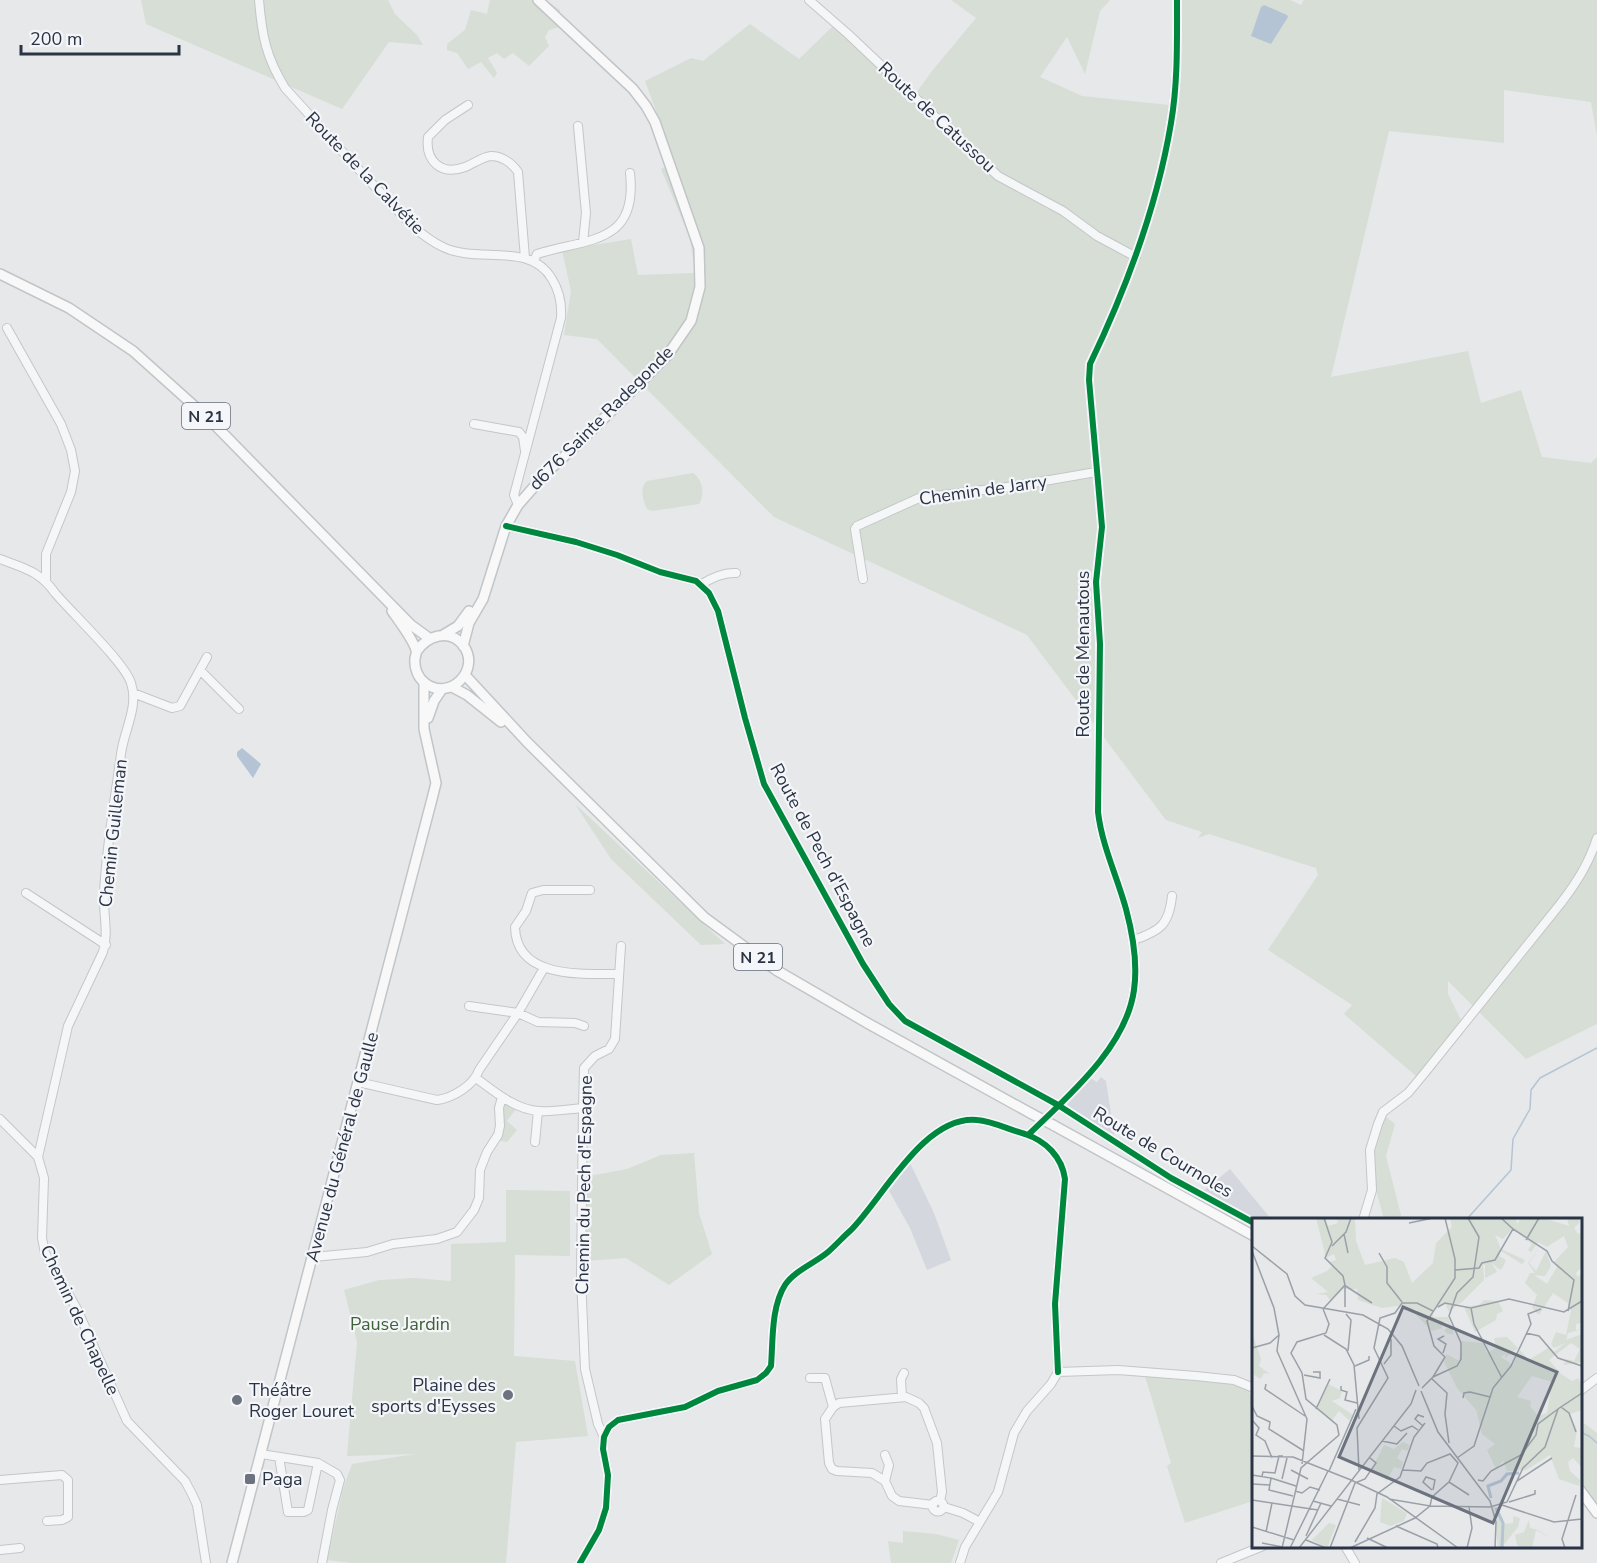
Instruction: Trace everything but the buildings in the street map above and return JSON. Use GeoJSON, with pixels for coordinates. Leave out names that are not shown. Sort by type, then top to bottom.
{"type":"FeatureCollection","features":[{"type":"Feature","properties":{"kind":"main road","name":"d676 Sainte Radegonde"},"geometry":{"type":"LineString","coordinates":[[490,579],[506,526],[518,505],[546,473],[667,356],[691,321],[700,287],[699,248],[655,122],[646,106],[633,89],[538,0]]}},
{"type":"Feature","properties":{"kind":"main road","name":"N 21"},"geometry":{"type":"LineString","coordinates":[[0,274],[69,308],[133,351],[211,421],[411,625],[429,638]]}},
{"type":"Feature","properties":{"kind":"main road"},"geometry":{"type":"LineString","coordinates":[[444,635],[458,640],[463,646],[468,660],[465,675],[452,687],[432,688],[424,683],[415,669],[417,651],[429,638],[444,635],[458,626],[490,579]]}},
{"type":"Feature","properties":{"kind":"main road"},"geometry":{"type":"LineString","coordinates":[[463,646],[469,623],[483,599],[490,579]]}},
{"type":"Feature","properties":{"kind":"main road","name":"N 21"},"geometry":{"type":"LineString","coordinates":[[382,595],[417,651]]}},
{"type":"Feature","properties":{"kind":"main road","name":"N 21"},"geometry":{"type":"LineString","coordinates":[[465,675],[527,742],[704,917],[776,970],[869,1024],[1252,1235]]}},
{"type":"Feature","properties":{"kind":"main road","name":"Avenue du Général de Gaulle"},"geometry":{"type":"LineString","coordinates":[[232,1563],[436,783],[424,729],[424,683]]}},
{"type":"Feature","properties":{"kind":"main road","name":"N 21"},"geometry":{"type":"LineString","coordinates":[[452,687],[468,695],[527,742]]}},
{"type":"Feature","properties":{"kind":"main road"},"geometry":{"type":"LineString","coordinates":[[424,729],[434,701],[442,689]]}},
{"type":"Feature","properties":{"kind":"main road"},"geometry":{"type":"LineString","coordinates":[[1582,1491],[1597,1513]]}},
{"type":"Feature","properties":{"kind":"street","name":"Route de la Calvétie"},"geometry":{"type":"LineString","coordinates":[[259,0],[263,38],[273,69],[285,88],[415,229],[445,248],[462,253],[525,258],[534,261],[547,270],[556,285],[562,302],[561,318],[514,495],[518,505]]}},
{"type":"Feature","properties":{"kind":"street","name":"Route de Catussou"},"geometry":{"type":"LineString","coordinates":[[809,0],[998,176],[1054,206],[1097,236],[1136,257]]}},
{"type":"Feature","properties":{"kind":"street","name":"Route de Menautous"},"geometry":{"type":"LineString","coordinates":[[1028,1135],[1088,1076],[1110,1046],[1125,1019],[1134,992],[1136,962],[1134,940],[1100,831],[1098,812],[1100,644],[1096,582],[1102,527],[1089,380],[1090,364],[1136,257],[1158,187],[1171,122],[1176,79],[1177,0]]}},
{"type":"Feature","properties":{"kind":"street"},"geometry":{"type":"LineString","coordinates":[[468,105],[445,120],[428,137],[426,147],[429,156],[443,168],[456,169],[491,156],[501,158],[514,166],[518,172],[525,258]]}},
{"type":"Feature","properties":{"kind":"street"},"geometry":{"type":"LineString","coordinates":[[578,126],[586,213],[583,242]]}},
{"type":"Feature","properties":{"kind":"street"},"geometry":{"type":"LineString","coordinates":[[534,261],[537,254],[610,234],[624,222],[629,201],[630,173]]}},
{"type":"Feature","properties":{"kind":"street"},"geometry":{"type":"LineString","coordinates":[[7,328],[61,424],[71,450],[75,471],[71,492],[46,554],[46,581]]}},
{"type":"Feature","properties":{"kind":"street"},"geometry":{"type":"LineString","coordinates":[[474,424],[519,432],[526,452]]}},
{"type":"Feature","properties":{"kind":"street","name":"Chemin de Jarry"},"geometry":{"type":"LineString","coordinates":[[863,579],[855,528],[857,525],[919,498],[1015,486],[1096,472]]}},
{"type":"Feature","properties":{"kind":"street"},"geometry":{"type":"LineString","coordinates":[[506,526],[576,542],[660,573],[696,581],[700,585],[712,578],[730,572],[736,573]]}},
{"type":"Feature","properties":{"kind":"street"},"geometry":{"type":"LineString","coordinates":[[0,558],[38,574],[46,581],[73,614],[120,664],[131,681],[133,693],[172,708],[180,706],[207,657]]}},
{"type":"Feature","properties":{"kind":"street","name":"Route de Pech d'Espagne"},"geometry":{"type":"LineString","coordinates":[[700,585],[710,593],[718,611],[764,784],[863,964],[889,1004],[904,1021],[1058,1105]]}},
{"type":"Feature","properties":{"kind":"street"},"geometry":{"type":"LineString","coordinates":[[200,670],[239,710]]}},
{"type":"Feature","properties":{"kind":"street","name":"Chemin Guilleman"},"geometry":{"type":"LineString","coordinates":[[38,1157],[68,1026],[105,945],[104,892],[122,749],[132,712],[133,693]]}},
{"type":"Feature","properties":{"kind":"street"},"geometry":{"type":"LineString","coordinates":[[1364,1218],[1372,1190],[1370,1150],[1383,1112],[1408,1093],[1424,1076],[1561,903],[1589,862],[1597,838]]}},
{"type":"Feature","properties":{"kind":"street"},"geometry":{"type":"LineString","coordinates":[[590,890],[543,890],[532,893],[526,911],[516,923],[515,934],[521,951],[544,968],[581,974],[619,974]]}},
{"type":"Feature","properties":{"kind":"street"},"geometry":{"type":"LineString","coordinates":[[26,893],[105,945]]}},
{"type":"Feature","properties":{"kind":"street"},"geometry":{"type":"LineString","coordinates":[[1134,940],[1153,933],[1164,925],[1172,896]]}},
{"type":"Feature","properties":{"kind":"street","name":"Chemin du Pech d'Espagne"},"geometry":{"type":"LineString","coordinates":[[580,1563],[599,1530],[606,1508],[608,1475],[603,1449],[604,1437],[598,1424],[585,1369],[581,1277],[584,1068],[595,1056],[609,1049],[615,1039],[621,946]]}},
{"type":"Feature","properties":{"kind":"street"},"geometry":{"type":"LineString","coordinates":[[358,1082],[437,1100],[456,1093],[476,1078],[544,968]]}},
{"type":"Feature","properties":{"kind":"street"},"geometry":{"type":"LineString","coordinates":[[469,1006],[518,1013],[538,1022],[575,1023],[584,1026]]}},
{"type":"Feature","properties":{"kind":"street"},"geometry":{"type":"LineString","coordinates":[[501,1011],[507,1017],[509,1026]]}},
{"type":"Feature","properties":{"kind":"street"},"geometry":{"type":"LineString","coordinates":[[476,1078],[519,1106],[538,1111],[583,1108]]}},
{"type":"Feature","properties":{"kind":"street"},"geometry":{"type":"LineString","coordinates":[[313,1257],[367,1252],[393,1244],[437,1239],[457,1232],[474,1210],[478,1198],[480,1170],[487,1152],[498,1136],[499,1108],[502,1097]]}},
{"type":"Feature","properties":{"kind":"street","name":"Route de Cournoles"},"geometry":{"type":"LineString","coordinates":[[1058,1105],[1171,1178],[1252,1222]]}},
{"type":"Feature","properties":{"kind":"street"},"geometry":{"type":"LineString","coordinates":[[535,1142],[538,1111]]}},
{"type":"Feature","properties":{"kind":"street"},"geometry":{"type":"LineString","coordinates":[[0,1119],[38,1157]]}},
{"type":"Feature","properties":{"kind":"street"},"geometry":{"type":"LineString","coordinates":[[604,1437],[609,1427],[618,1420],[685,1407],[718,1391],[757,1380],[766,1373],[771,1365],[778,1300],[786,1284],[827,1252],[854,1227],[910,1156],[929,1138],[948,1125],[962,1120],[978,1120],[1028,1135],[1058,1156],[1065,1179],[1055,1304],[1058,1371],[1051,1384],[1027,1411],[1014,1433],[998,1492],[965,1547],[960,1563]]}},
{"type":"Feature","properties":{"kind":"street","name":"Chemin de Chapelle"},"geometry":{"type":"LineString","coordinates":[[38,1157],[44,1178],[42,1238],[45,1253],[77,1309],[127,1421],[185,1481],[192,1494],[197,1505],[206,1563]]}},
{"type":"Feature","properties":{"kind":"street"},"geometry":{"type":"LineString","coordinates":[[1058,1371],[1119,1370],[1185,1375],[1234,1380],[1252,1387]]}},
{"type":"Feature","properties":{"kind":"street"},"geometry":{"type":"LineString","coordinates":[[902,1397],[901,1379],[904,1372]]}},
{"type":"Feature","properties":{"kind":"street"},"geometry":{"type":"LineString","coordinates":[[810,1378],[825,1378],[833,1407]]}},
{"type":"Feature","properties":{"kind":"street"},"geometry":{"type":"LineString","coordinates":[[1582,1391],[1597,1378]]}},
{"type":"Feature","properties":{"kind":"street"},"geometry":{"type":"LineString","coordinates":[[939,1504],[942,1492],[937,1443],[924,1408],[919,1403],[902,1397],[839,1403],[833,1407],[825,1419],[829,1463],[832,1469],[866,1471],[885,1481],[892,1496],[899,1501],[939,1504],[980,1522]]}},
{"type":"Feature","properties":{"kind":"street"},"geometry":{"type":"LineString","coordinates":[[261,1454],[318,1463],[337,1474],[340,1480],[322,1563]]}},
{"type":"Feature","properties":{"kind":"street"},"geometry":{"type":"LineString","coordinates":[[885,1455],[889,1465],[885,1481]]}},
{"type":"Feature","properties":{"kind":"street"},"geometry":{"type":"LineString","coordinates":[[279,1456],[288,1512],[308,1510],[318,1463]]}},
{"type":"Feature","properties":{"kind":"street"},"geometry":{"type":"LineString","coordinates":[[0,1480],[62,1476],[68,1480],[68,1517],[62,1520],[47,1521]]}},
{"type":"Feature","properties":{"kind":"street"},"geometry":{"type":"LineString","coordinates":[[0,1550],[20,1548]]}},
{"type":"Feature","properties":{"kind":"street"},"geometry":{"type":"LineString","coordinates":[[1221,1563],[1258,1548]]}},
{"type":"Feature","properties":{"kind":"street"},"geometry":{"type":"LineString","coordinates":[[1346,1548],[1355,1563]]}},
{"type":"Feature","properties":{"kind":"shaded area"},"geometry":{"type":"Polygon","coordinates":[[[1101,1077],[1106,1081],[1115,1140],[1066,1106],[1090,1078],[1097,1082],[1101,1077]]]}},
{"type":"Feature","properties":{"kind":"shaded area"},"geometry":{"type":"Polygon","coordinates":[[[910,1163],[934,1213],[951,1260],[927,1270],[910,1228],[888,1189],[910,1163]]]}},
{"type":"Feature","properties":{"kind":"shaded area"},"geometry":{"type":"Polygon","coordinates":[[[1230,1169],[1270,1218],[1252,1218],[1203,1191],[1230,1169]]]}},
{"type":"Feature","properties":{"kind":"green space"},"geometry":{"type":"Polygon","coordinates":[[[141,0],[388,0],[395,14],[417,35],[423,45],[389,42],[342,109],[146,24],[141,0]]]}},
{"type":"Feature","properties":{"kind":"green space"},"geometry":{"type":"Polygon","coordinates":[[[490,0],[546,0],[560,10],[560,27],[549,30],[545,37],[549,46],[529,66],[513,53],[504,59],[497,53],[488,58],[497,73],[494,78],[481,62],[468,69],[457,53],[447,50],[447,44],[465,30],[471,10],[487,14],[490,0]]]}},
{"type":"Feature","properties":{"kind":"green space"},"geometry":{"type":"Polygon","coordinates":[[[951,0],[1110,0],[1100,11],[1085,74],[1067,37],[1040,77],[1082,96],[1179,106],[1181,0],[1290,0],[1301,5],[1304,0],[1597,0],[1597,136],[1591,102],[1504,90],[1504,143],[1389,131],[1331,377],[1468,351],[1481,403],[1521,390],[1542,457],[1591,463],[1597,457],[1597,1024],[1526,1059],[1448,981],[1448,994],[1461,1020],[1417,1077],[1344,1014],[1352,1005],[1268,950],[1318,875],[1316,868],[1209,834],[1198,838],[1202,832],[1166,820],[1027,635],[774,517],[597,339],[564,335],[571,291],[562,250],[631,239],[638,275],[695,273],[690,238],[661,169],[675,162],[645,81],[691,58],[703,61],[750,24],[799,59],[834,25],[911,100],[976,18],[951,0]]]}},
{"type":"Feature","properties":{"kind":"green space"},"geometry":{"type":"Polygon","coordinates":[[[693,473],[699,479],[702,487],[699,504],[652,511],[647,509],[642,491],[647,481],[693,473]]]}},
{"type":"Feature","properties":{"kind":"green space"},"geometry":{"type":"Polygon","coordinates":[[[575,804],[725,944],[701,945],[611,859],[575,804]]]}},
{"type":"Feature","properties":{"kind":"green space"},"geometry":{"type":"Polygon","coordinates":[[[503,1103],[516,1109],[507,1121],[517,1130],[507,1142],[498,1140],[502,1125],[503,1103]]]}},
{"type":"Feature","properties":{"kind":"green space"},"geometry":{"type":"Polygon","coordinates":[[[1386,1117],[1395,1124],[1386,1156],[1402,1218],[1384,1218],[1373,1180],[1372,1148],[1386,1117]]]}},
{"type":"Feature","properties":{"kind":"green space"},"geometry":{"type":"Polygon","coordinates":[[[694,1153],[699,1213],[712,1254],[669,1285],[626,1258],[585,1261],[584,1177],[627,1169],[661,1155],[694,1153]]]}},
{"type":"Feature","properties":{"kind":"green space","name":"Plaine des sports d'Eysses"},"geometry":{"type":"Polygon","coordinates":[[[506,1190],[570,1191],[570,1256],[515,1255],[514,1356],[575,1361],[588,1436],[516,1442],[506,1563],[352,1563],[327,1560],[343,1489],[352,1464],[415,1454],[347,1456],[357,1342],[344,1290],[379,1280],[414,1278],[451,1281],[451,1244],[506,1242],[506,1190]]]}},
{"type":"Feature","properties":{"kind":"green space"},"geometry":{"type":"Polygon","coordinates":[[[1145,1376],[1229,1384],[1248,1389],[1252,1399],[1252,1451],[1250,1452],[1252,1501],[1185,1523],[1167,1466],[1171,1463],[1145,1376]]]}},
{"type":"Feature","properties":{"kind":"green space"},"geometry":{"type":"Polygon","coordinates":[[[1582,1422],[1597,1433],[1597,1504],[1582,1482],[1582,1422]]]}},
{"type":"Feature","properties":{"kind":"green space"},"geometry":{"type":"Polygon","coordinates":[[[903,1531],[936,1534],[959,1540],[951,1563],[891,1563],[888,1541],[903,1543],[903,1531]]]}},
{"type":"Feature","properties":{"kind":"water"},"geometry":{"type":"Polygon","coordinates":[[[1264,5],[1288,17],[1271,44],[1251,36],[1261,7],[1264,5]]]}},
{"type":"Feature","properties":{"kind":"water"},"geometry":{"type":"Polygon","coordinates":[[[242,748],[261,764],[253,778],[237,756],[237,752],[242,748]]]}},
{"type":"Feature","properties":{"kind":"waterway"},"geometry":{"type":"LineString","coordinates":[[1468,1218],[1511,1170],[1513,1139],[1530,1109],[1531,1090],[1540,1078],[1597,1048]]}},
{"type":"Feature","properties":{"kind":"waterway"},"geometry":{"type":"LineString","coordinates":[[1582,1433],[1597,1443]]}},
{"type":"Feature","properties":{"kind":"cycle path"},"geometry":{"type":"LineString","coordinates":[[1028,1135],[1077,1088],[1107,1051],[1120,1032],[1129,1011],[1134,990],[1135,959],[1131,929],[1103,837],[1098,812],[1100,644],[1096,582],[1102,527],[1089,380],[1090,364],[1128,276],[1158,185],[1175,92],[1177,0]]}},
{"type":"Feature","properties":{"kind":"cycle path"},"geometry":{"type":"LineString","coordinates":[[506,526],[576,542],[660,572],[696,581],[709,593],[718,611],[764,784],[863,964],[889,1004],[905,1021],[1058,1105],[1171,1178],[1252,1222]]}},
{"type":"Feature","properties":{"kind":"cycle path"},"geometry":{"type":"LineString","coordinates":[[580,1563],[599,1530],[606,1508],[608,1475],[603,1449],[604,1437],[609,1427],[618,1420],[685,1407],[718,1391],[757,1380],[766,1373],[771,1366],[777,1303],[785,1285],[794,1275],[828,1252],[851,1230],[922,1144],[939,1131],[958,1122],[983,1121],[1033,1137],[1052,1151],[1063,1171],[1065,1179],[1055,1304],[1058,1372]]}},
{"type":"Feature","properties":{"kind":"place","name":"Plaine des sports d'Eysses"},"geometry":{"type":"Point","coordinates":[508,1395]}},
{"type":"Feature","properties":{"kind":"place","name":"Théâtre Roger Louret"},"geometry":{"type":"Point","coordinates":[237,1400]}},
{"type":"Feature","properties":{"kind":"place","name":"Paga"},"geometry":{"type":"Point","coordinates":[250,1479]}},
{"type":"Feature","properties":{"kind":"park label","name":"Pause Jardin"},"geometry":{"type":"Point","coordinates":[400,1324]}}]}
